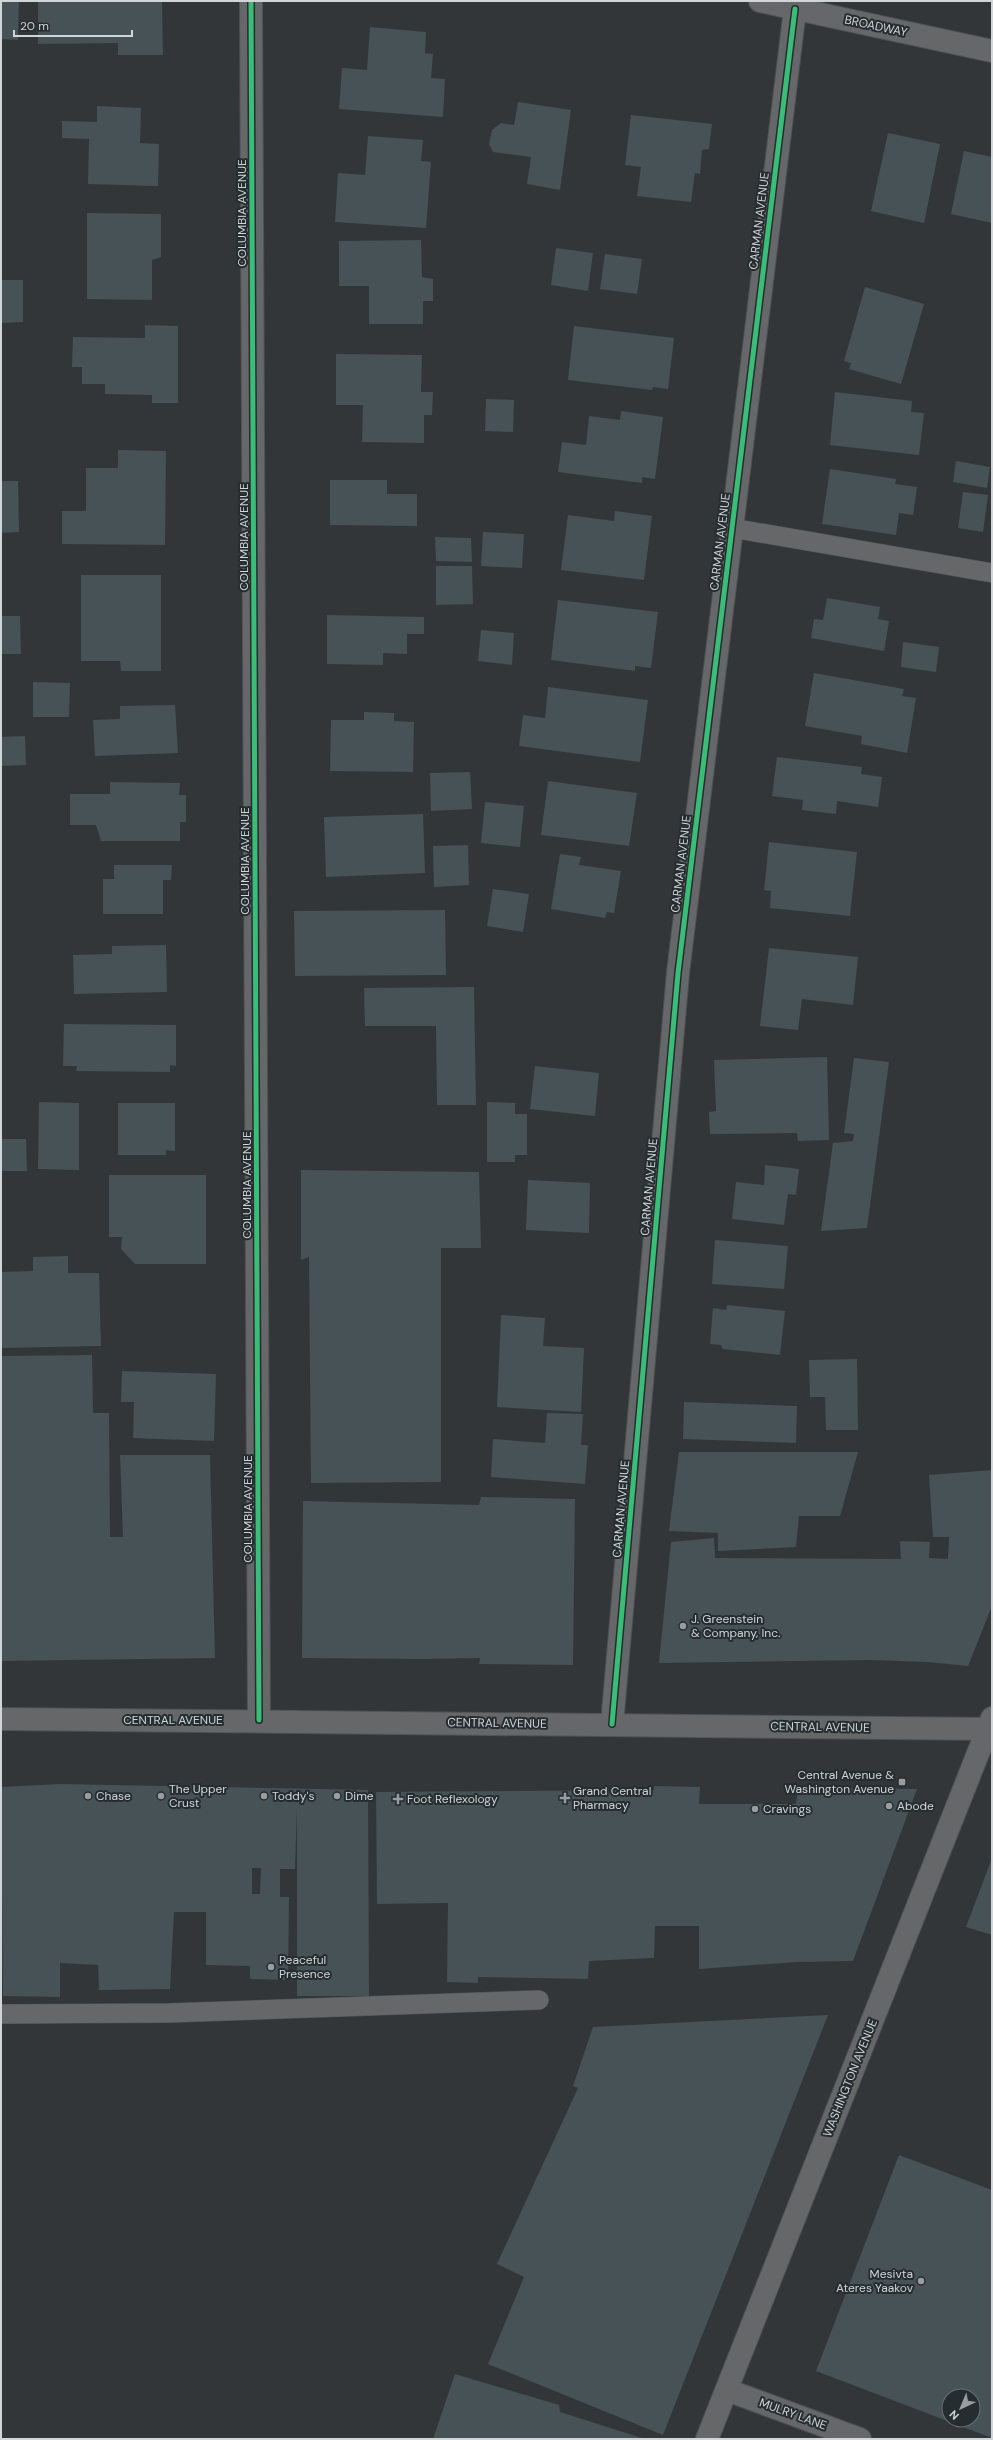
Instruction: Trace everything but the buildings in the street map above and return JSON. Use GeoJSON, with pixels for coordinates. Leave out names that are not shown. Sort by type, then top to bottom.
{"type":"FeatureCollection","features":[{"type":"Feature","properties":{"kind":"street","name":"COLUMBIA AVENUE"},"geometry":{"type":"LineString","coordinates":[[251,1],[259,1720]]}},
{"type":"Feature","properties":{"kind":"street","name":"BROADWAY"},"geometry":{"type":"LineString","coordinates":[[760,1],[992,51]]}},
{"type":"Feature","properties":{"kind":"street","name":"CARMAN AVENUE"},"geometry":{"type":"LineString","coordinates":[[612,1724],[678,973],[795,9]]}},
{"type":"Feature","properties":{"kind":"street","name":"CENTRAL AVENUE"},"geometry":{"type":"LineString","coordinates":[[1,1719],[612,1724],[991,1725]]}},
{"type":"Feature","properties":{"kind":"street","name":"WASHINGTON AVENUE"},"geometry":{"type":"LineString","coordinates":[[707,2439],[991,1725]]}},
{"type":"Feature","properties":{"kind":"street","name":"MULRY LANE"},"geometry":{"type":"LineString","coordinates":[[727,2390],[860,2439]]}},
{"type":"Feature","properties":{"kind":"lane"},"geometry":{"type":"LineString","coordinates":[[732,528],[992,573]]}},
{"type":"Feature","properties":{"kind":"lane"},"geometry":{"type":"LineString","coordinates":[[1,2014],[168,2013],[539,2000]]}},
{"type":"Feature","properties":{"kind":"cycle path"},"geometry":{"type":"LineString","coordinates":[[251,1],[259,1720]]}},
{"type":"Feature","properties":{"kind":"cycle path"},"geometry":{"type":"LineString","coordinates":[[612,1724],[678,973],[795,9]]}},
{"type":"Feature","properties":{"kind":"place","name":"J. Greenstein & Company, Inc."},"geometry":{"type":"Point","coordinates":[683,1626]}},
{"type":"Feature","properties":{"kind":"place","name":"Central Avenue & Washington Avenue"},"geometry":{"type":"Point","coordinates":[902,1782]}},
{"type":"Feature","properties":{"kind":"place","name":"Chase"},"geometry":{"type":"Point","coordinates":[88,1796]}},
{"type":"Feature","properties":{"kind":"place","name":"The Upper Crust"},"geometry":{"type":"Point","coordinates":[161,1796]}},
{"type":"Feature","properties":{"kind":"place","name":"Toddy's"},"geometry":{"type":"Point","coordinates":[264,1796]}},
{"type":"Feature","properties":{"kind":"place","name":"Dime"},"geometry":{"type":"Point","coordinates":[337,1796]}},
{"type":"Feature","properties":{"kind":"place","name":"Grand Central Pharmacy"},"geometry":{"type":"Point","coordinates":[565,1798]}},
{"type":"Feature","properties":{"kind":"place","name":"Foot Reflexology"},"geometry":{"type":"Point","coordinates":[398,1799]}},
{"type":"Feature","properties":{"kind":"place","name":"Abode"},"geometry":{"type":"Point","coordinates":[889,1806]}},
{"type":"Feature","properties":{"kind":"place","name":"Cravings"},"geometry":{"type":"Point","coordinates":[755,1809]}},
{"type":"Feature","properties":{"kind":"place","name":"Peaceful Presence"},"geometry":{"type":"Point","coordinates":[271,1967]}},
{"type":"Feature","properties":{"kind":"place","name":"Mesivta Ateres Yaakov"},"geometry":{"type":"Point","coordinates":[921,2281]}}]}
